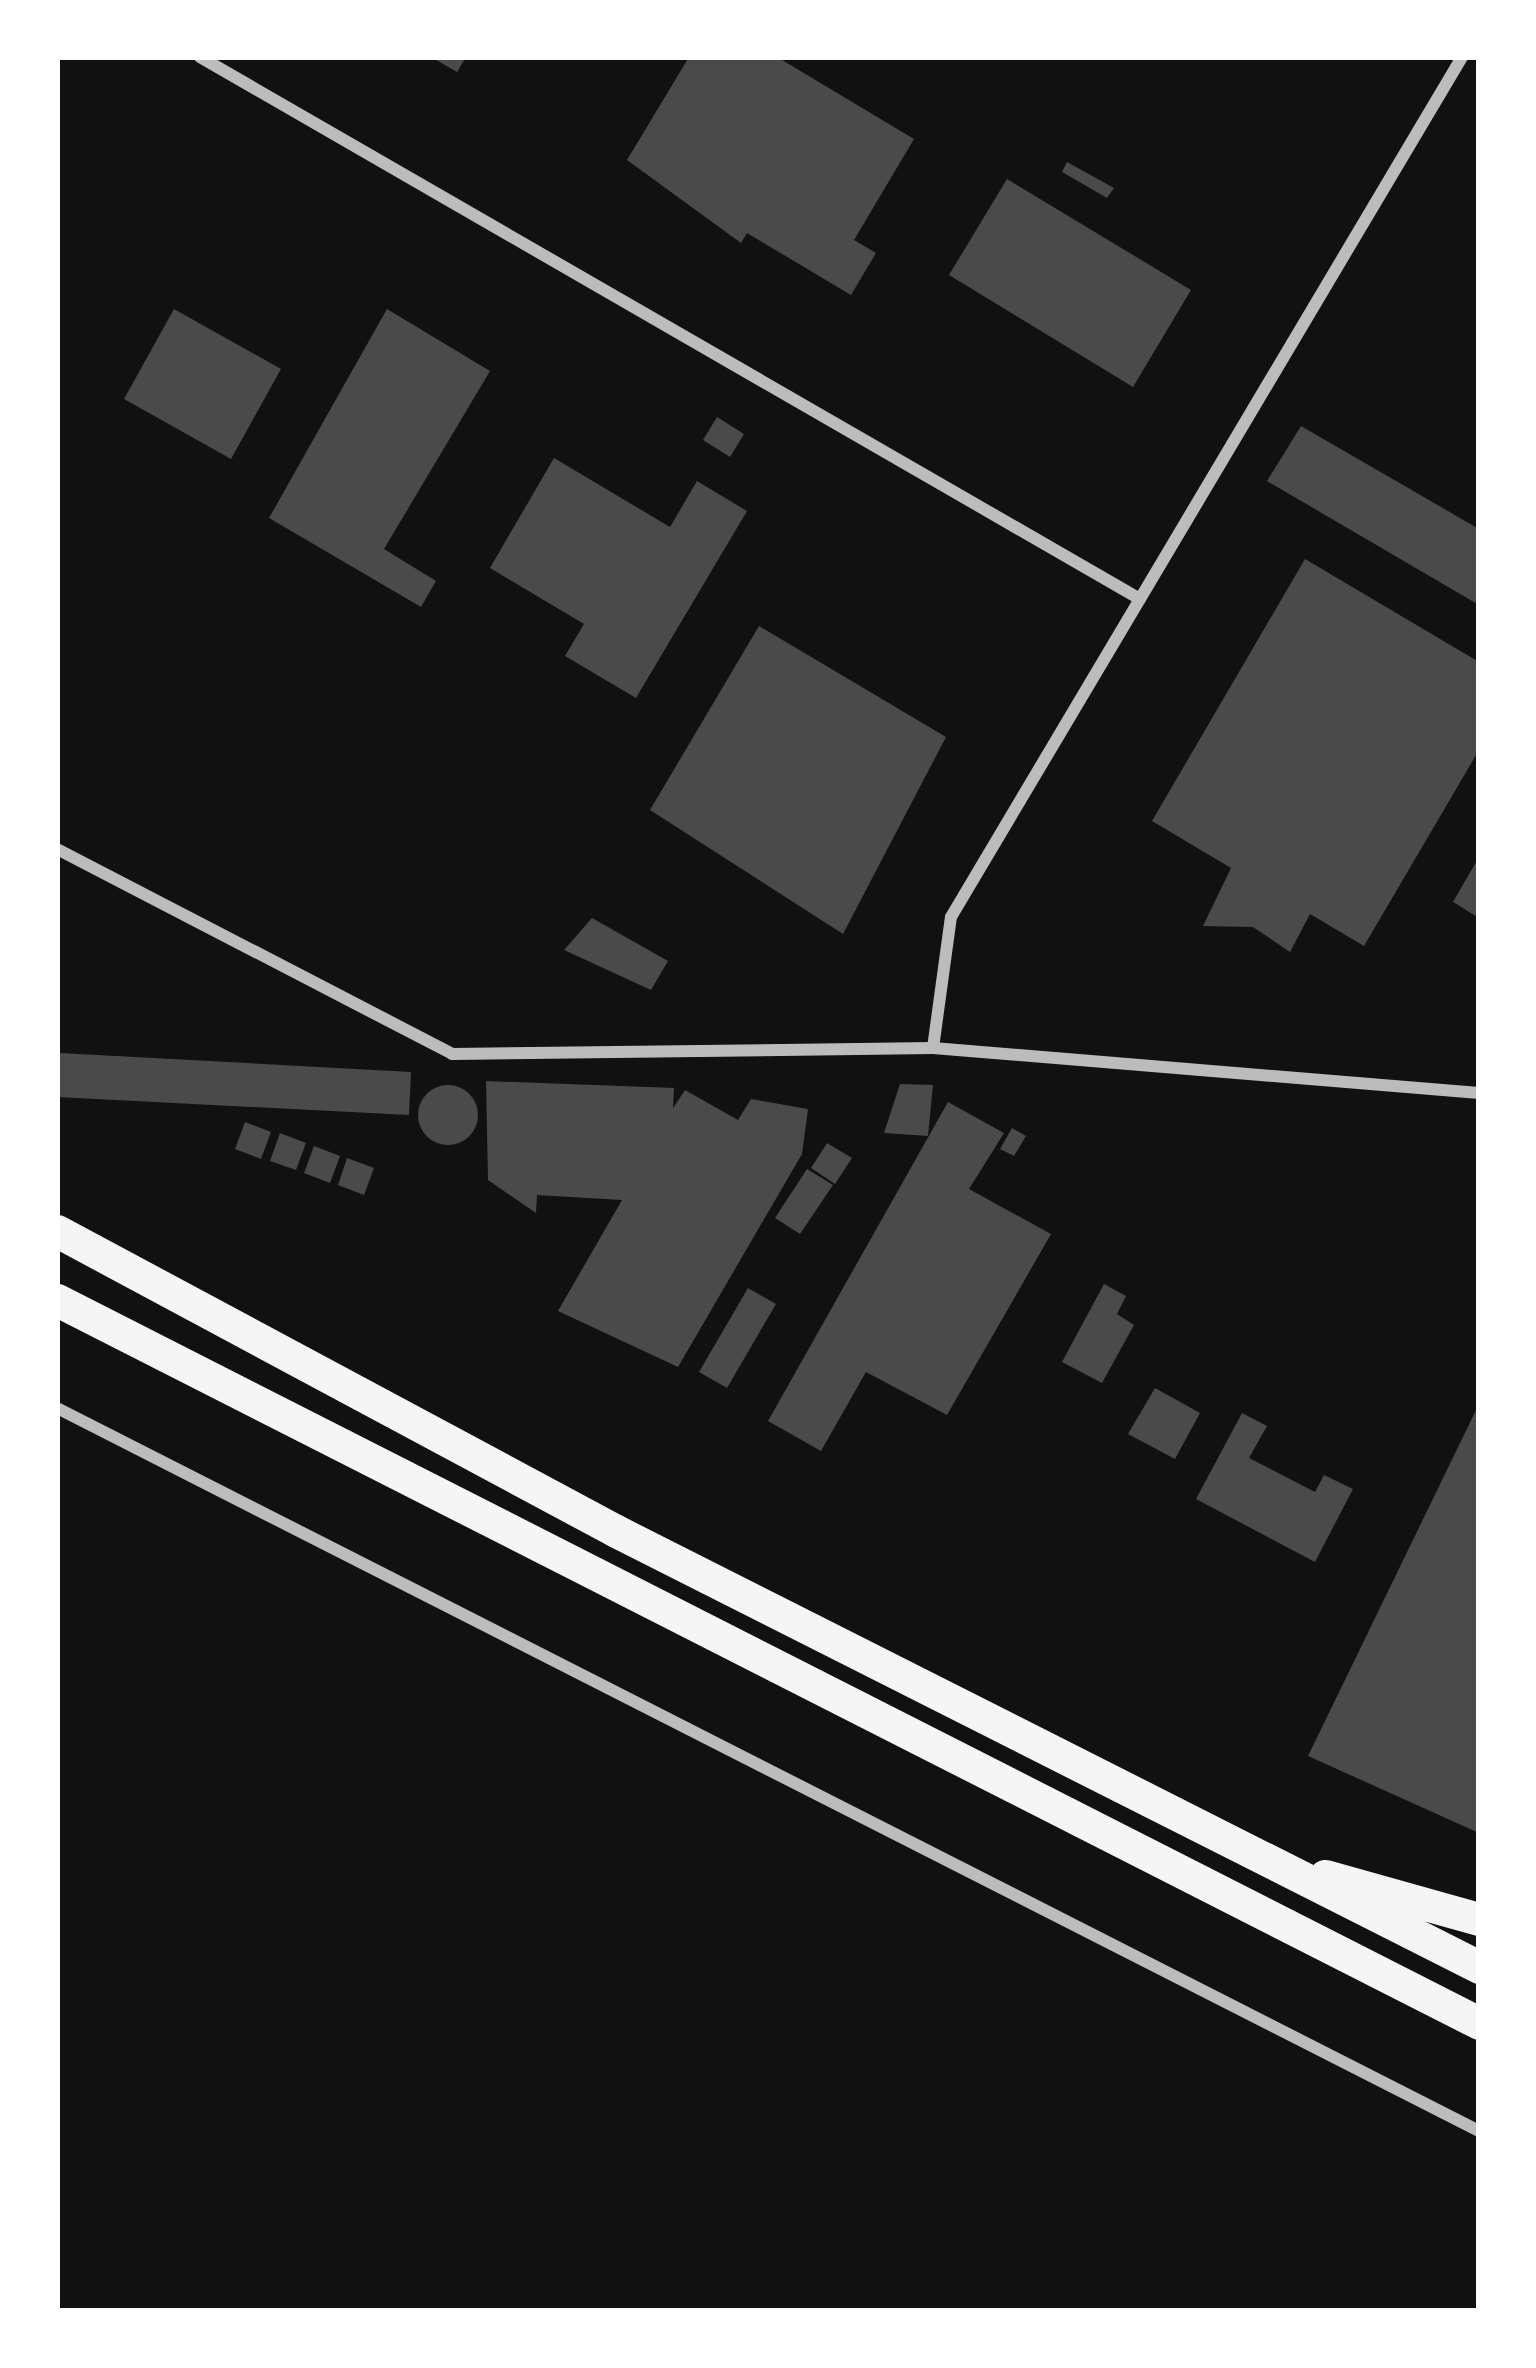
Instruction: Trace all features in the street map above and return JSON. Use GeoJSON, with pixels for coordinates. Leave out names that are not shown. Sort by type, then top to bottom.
{"type":"FeatureCollection","features":[{"type":"Feature","properties":{"kind":"highway"},"geometry":{"type":"LineString","coordinates":[[57,1232],[1479,1967]]}},
{"type":"Feature","properties":{"kind":"highway"},"geometry":{"type":"LineString","coordinates":[[57,1300],[1479,2023]]}},
{"type":"Feature","properties":{"kind":"highway"},"geometry":{"type":"LineString","coordinates":[[1284,1868],[1479,1919]]}},
{"type":"Feature","properties":{"kind":"street"},"geometry":{"type":"LineString","coordinates":[[200,57],[1140,599]]}},
{"type":"Feature","properties":{"kind":"street"},"geometry":{"type":"LineString","coordinates":[[933,1048],[951,917],[1462,57]]}},
{"type":"Feature","properties":{"kind":"street"},"geometry":{"type":"LineString","coordinates":[[57,848],[452,1054],[933,1048],[1479,1093]]}},
{"type":"Feature","properties":{"kind":"street"},"geometry":{"type":"LineString","coordinates":[[57,1408],[1479,2131]]}},
{"type":"Feature","properties":{"kind":"building"},"geometry":{"type":"Polygon","coordinates":[[[431,57],[466,57],[457,72],[431,57]]]}},
{"type":"Feature","properties":{"kind":"building"},"geometry":{"type":"Polygon","coordinates":[[[689,57],[777,57],[914,139],[854,240],[876,253],[851,295],[747,233],[741,243],[627,160],[689,57]]]}},
{"type":"Feature","properties":{"kind":"building"},"geometry":{"type":"Polygon","coordinates":[[[1067,162],[1114,188],[1107,198],[1062,172],[1067,162]]]}},
{"type":"Feature","properties":{"kind":"building"},"geometry":{"type":"Polygon","coordinates":[[[1007,179],[1191,290],[1133,387],[949,275],[1007,179]]]}},
{"type":"Feature","properties":{"kind":"building"},"geometry":{"type":"Polygon","coordinates":[[[174,309],[281,369],[231,459],[124,399],[174,309]]]}},
{"type":"Feature","properties":{"kind":"building"},"geometry":{"type":"Polygon","coordinates":[[[387,309],[490,371],[384,549],[436,581],[421,607],[269,518],[387,309]]]}},
{"type":"Feature","properties":{"kind":"building"},"geometry":{"type":"Polygon","coordinates":[[[717,417],[744,434],[730,457],[703,440],[717,417]]]}},
{"type":"Feature","properties":{"kind":"building"},"geometry":{"type":"Polygon","coordinates":[[[1301,426],[1479,529],[1479,605],[1267,481],[1301,426]]]}},
{"type":"Feature","properties":{"kind":"building"},"geometry":{"type":"Polygon","coordinates":[[[554,458],[670,527],[697,481],[747,511],[636,698],[565,656],[584,624],[490,568],[554,458]]]}},
{"type":"Feature","properties":{"kind":"building"},"geometry":{"type":"Polygon","coordinates":[[[1305,559],[1479,662],[1479,750],[1364,946],[1310,914],[1290,952],[1253,927],[1203,926],[1231,868],[1152,821],[1305,559]]]}},
{"type":"Feature","properties":{"kind":"building"},"geometry":{"type":"Polygon","coordinates":[[[759,626],[946,737],[843,934],[650,810],[759,626]]]}},
{"type":"Feature","properties":{"kind":"building"},"geometry":{"type":"Polygon","coordinates":[[[1479,857],[1479,918],[1453,902],[1479,857]]]}},
{"type":"Feature","properties":{"kind":"building"},"geometry":{"type":"Polygon","coordinates":[[[592,918],[668,961],[651,990],[564,950],[592,918]]]}},
{"type":"Feature","properties":{"kind":"building"},"geometry":{"type":"Polygon","coordinates":[[[60,1053],[411,1072],[409,1115],[57,1097],[60,1053]]]}},
{"type":"Feature","properties":{"kind":"building"},"geometry":{"type":"Polygon","coordinates":[[[486,1081],[674,1088],[673,1108],[685,1090],[738,1120],[751,1099],[808,1109],[802,1154],[678,1367],[558,1311],[622,1200],[537,1195],[536,1213],[488,1180],[486,1081]]]}},
{"type":"Feature","properties":{"kind":"building"},"geometry":{"type":"Polygon","coordinates":[[[900,1084],[933,1085],[928,1136],[884,1133],[900,1084]]]}},
{"type":"Feature","properties":{"kind":"building"},"geometry":{"type":"Polygon","coordinates":[[[448,1085],[469,1094],[478,1115],[469,1136],[448,1145],[427,1136],[418,1115],[427,1094],[448,1085]]]}},
{"type":"Feature","properties":{"kind":"building"},"geometry":{"type":"Polygon","coordinates":[[[948,1102],[1004,1133],[969,1189],[1051,1234],[947,1415],[866,1372],[821,1451],[768,1421],[948,1102]]]}},
{"type":"Feature","properties":{"kind":"building"},"geometry":{"type":"Polygon","coordinates":[[[245,1122],[271,1132],[261,1159],[235,1149],[245,1122]]]}},
{"type":"Feature","properties":{"kind":"building"},"geometry":{"type":"Polygon","coordinates":[[[1012,1128],[1026,1136],[1014,1156],[1000,1149],[1012,1128]]]}},
{"type":"Feature","properties":{"kind":"building"},"geometry":{"type":"Polygon","coordinates":[[[280,1133],[306,1143],[296,1170],[270,1161],[280,1133]]]}},
{"type":"Feature","properties":{"kind":"building"},"geometry":{"type":"Polygon","coordinates":[[[827,1143],[852,1158],[835,1184],[811,1168],[827,1143]]]}},
{"type":"Feature","properties":{"kind":"building"},"geometry":{"type":"Polygon","coordinates":[[[314,1146],[340,1156],[330,1183],[304,1173],[314,1146]]]}},
{"type":"Feature","properties":{"kind":"building"},"geometry":{"type":"Polygon","coordinates":[[[347,1158],[374,1168],[364,1195],[338,1185],[347,1158]]]}},
{"type":"Feature","properties":{"kind":"building"},"geometry":{"type":"Polygon","coordinates":[[[807,1169],[833,1185],[800,1234],[775,1218],[807,1169]]]}},
{"type":"Feature","properties":{"kind":"building"},"geometry":{"type":"Polygon","coordinates":[[[1104,1284],[1126,1296],[1117,1314],[1134,1325],[1102,1383],[1062,1362],[1104,1284]]]}},
{"type":"Feature","properties":{"kind":"building"},"geometry":{"type":"Polygon","coordinates":[[[748,1288],[776,1304],[727,1388],[699,1372],[748,1288]]]}},
{"type":"Feature","properties":{"kind":"building"},"geometry":{"type":"Polygon","coordinates":[[[1155,1388],[1200,1413],[1175,1459],[1128,1434],[1155,1388]]]}},
{"type":"Feature","properties":{"kind":"building"},"geometry":{"type":"Polygon","coordinates":[[[1479,1404],[1479,1833],[1308,1756],[1479,1404]]]}},
{"type":"Feature","properties":{"kind":"building"},"geometry":{"type":"Polygon","coordinates":[[[1242,1413],[1267,1426],[1249,1458],[1315,1492],[1324,1475],[1353,1489],[1315,1562],[1196,1499],[1242,1413]]]}}]}
